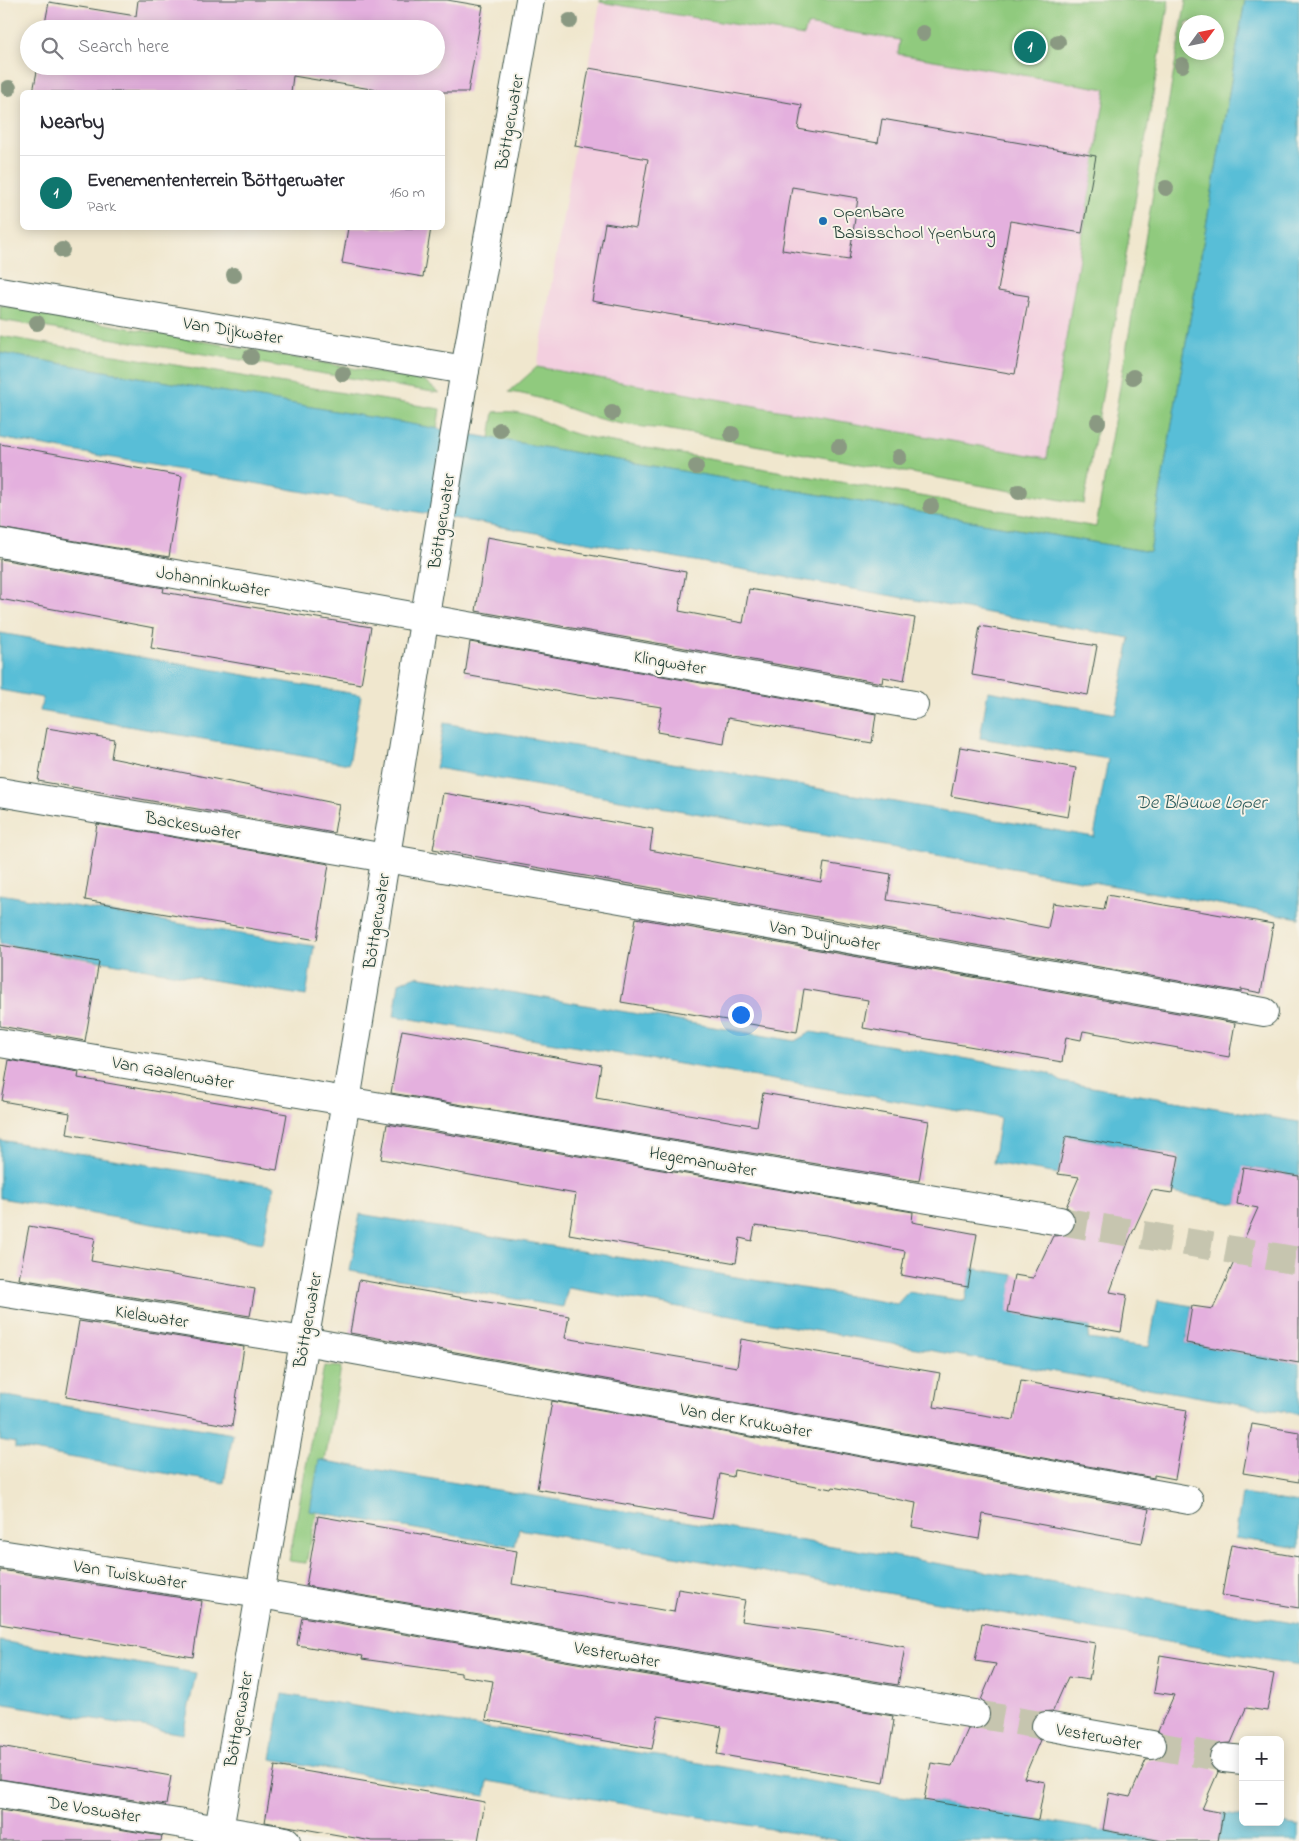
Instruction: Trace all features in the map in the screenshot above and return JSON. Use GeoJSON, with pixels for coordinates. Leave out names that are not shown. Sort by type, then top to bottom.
{"type":"FeatureCollection","features":[{"type":"Feature","properties":{"kind":"street","name":"Böttgerwater"},"geometry":{"type":"LineString","coordinates":[[217,1835],[346,1101],[466,370],[530,0]]}},
{"type":"Feature","properties":{"kind":"street","name":"Van Dijkwater"},"geometry":{"type":"LineString","coordinates":[[0,291],[466,370]]}},
{"type":"Feature","properties":{"kind":"street","name":"Johanninkwater"},"geometry":{"type":"LineString","coordinates":[[0,543],[426,618]]}},
{"type":"Feature","properties":{"kind":"street","name":"Klingwater"},"geometry":{"type":"LineString","coordinates":[[426,618],[914,705]]}},
{"type":"Feature","properties":{"kind":"street","name":"Backeswater"},"geometry":{"type":"LineString","coordinates":[[0,792],[386,858]]}},
{"type":"Feature","properties":{"kind":"street","name":"Van Duijnwater"},"geometry":{"type":"LineString","coordinates":[[386,858],[1264,1012]]}},
{"type":"Feature","properties":{"kind":"street","name":"Van Gaalenwater"},"geometry":{"type":"LineString","coordinates":[[0,1043],[346,1101]]}},
{"type":"Feature","properties":{"kind":"street","name":"Hegemanwater"},"geometry":{"type":"LineString","coordinates":[[346,1101],[1060,1221]]}},
{"type":"Feature","properties":{"kind":"street","name":"Kielawater"},"geometry":{"type":"LineString","coordinates":[[0,1292],[304,1341]]}},
{"type":"Feature","properties":{"kind":"street","name":"Van der Krukwater"},"geometry":{"type":"LineString","coordinates":[[304,1341],[1189,1500]]}},
{"type":"Feature","properties":{"kind":"street","name":"Van Twiskwater"},"geometry":{"type":"LineString","coordinates":[[0,1554],[260,1594]]}},
{"type":"Feature","properties":{"kind":"street","name":"Vesterwater"},"geometry":{"type":"LineString","coordinates":[[260,1594],[974,1714]]}},
{"type":"Feature","properties":{"kind":"street","name":"Vesterwater"},"geometry":{"type":"LineString","coordinates":[[1046,1726],[1152,1745]]}},
{"type":"Feature","properties":{"kind":"street","name":"De Voswater"},"geometry":{"type":"LineString","coordinates":[[0,1794],[217,1835],[286,1841]]}},
{"type":"Feature","properties":{"kind":"shaded area","name":"Openbare Basisschool Ypenburg"},"geometry":{"type":"Polygon","coordinates":[[[600,2],[804,36],[806,25],[901,40],[898,54],[1106,89],[1047,458],[537,367],[600,2]]]}},
{"type":"Feature","properties":{"kind":"green space"},"geometry":{"type":"Polygon","coordinates":[[[600,0],[1169,0],[1084,504],[665,429],[618,423],[599,419],[540,399],[509,392],[537,367],[1047,458],[1106,89],[898,54],[900,40],[807,25],[804,36],[600,2],[600,0]]]}},
{"type":"Feature","properties":{"kind":"green space"},"geometry":{"type":"Polygon","coordinates":[[[1186,0],[1245,0],[1150,552],[490,438],[494,412],[515,412],[539,419],[570,432],[601,440],[1096,527],[1179,41],[1179,60],[1224,60],[1224,15],[1183,15],[1186,0]]]}},
{"type":"Feature","properties":{"kind":"green space"},"geometry":{"type":"Polygon","coordinates":[[[0,305],[425,381],[439,393],[0,320],[0,305]]]}},
{"type":"Feature","properties":{"kind":"green space"},"geometry":{"type":"Polygon","coordinates":[[[0,336],[440,409],[437,429],[0,353],[0,336]]]}},
{"type":"Feature","properties":{"kind":"green space"},"geometry":{"type":"Polygon","coordinates":[[[324,1366],[341,1367],[325,1461],[320,1460],[311,1511],[317,1512],[306,1563],[289,1561],[324,1366]]]}},
{"type":"Feature","properties":{"kind":"water","name":"De Blauwe Loper"},"geometry":{"type":"Polygon","coordinates":[[[1245,0],[1299,0],[1299,918],[436,768],[444,723],[1094,837],[1108,759],[980,738],[988,691],[1116,714],[1130,638],[0,438],[0,353],[1150,552],[1245,0]]]}},
{"type":"Feature","properties":{"kind":"water"},"geometry":{"type":"Polygon","coordinates":[[[0,633],[361,695],[349,764],[40,711],[43,698],[0,690],[0,633]]]}},
{"type":"Feature","properties":{"kind":"water"},"geometry":{"type":"Polygon","coordinates":[[[0,894],[314,946],[306,996],[0,944],[0,894]]]}},
{"type":"Feature","properties":{"kind":"water"},"geometry":{"type":"Polygon","coordinates":[[[416,976],[795,1041],[811,1032],[1048,1073],[1062,1082],[1299,1122],[1299,1176],[1244,1167],[1237,1204],[1172,1193],[1179,1156],[1067,1136],[1058,1174],[993,1163],[1000,1118],[394,1016],[399,983],[416,976]]]}},
{"type":"Feature","properties":{"kind":"water"},"geometry":{"type":"Polygon","coordinates":[[[0,1140],[274,1186],[263,1243],[0,1198],[0,1140]]]}},
{"type":"Feature","properties":{"kind":"water"},"geometry":{"type":"Polygon","coordinates":[[[360,1214],[897,1304],[908,1292],[965,1301],[971,1268],[1014,1275],[1008,1312],[1090,1327],[1088,1339],[1149,1347],[1158,1300],[1192,1306],[1186,1343],[1299,1363],[1299,1414],[568,1288],[563,1307],[350,1271],[360,1214]]]}},
{"type":"Feature","properties":{"kind":"water"},"geometry":{"type":"Polygon","coordinates":[[[0,1395],[233,1434],[224,1483],[15,1448],[15,1443],[0,1440],[0,1395]]]}},
{"type":"Feature","properties":{"kind":"water"},"geometry":{"type":"Polygon","coordinates":[[[319,1460],[1299,1624],[1299,1665],[519,1529],[515,1546],[310,1511],[319,1460]]]}},
{"type":"Feature","properties":{"kind":"water"},"geometry":{"type":"Polygon","coordinates":[[[1242,1494],[1299,1503],[1299,1548],[1235,1538],[1242,1494]]]}},
{"type":"Feature","properties":{"kind":"water"},"geometry":{"type":"Polygon","coordinates":[[[0,1641],[196,1673],[183,1734],[0,1703],[0,1641]]]}},
{"type":"Feature","properties":{"kind":"water"},"geometry":{"type":"Polygon","coordinates":[[[282,1694],[1163,1841],[841,1841],[488,1781],[485,1796],[271,1759],[282,1694]]]}},
{"type":"Feature","properties":{"kind":"water"},"geometry":{"type":"Polygon","coordinates":[[[1223,1813],[1239,1815],[1239,1826],[1284,1826],[1284,1823],[1299,1826],[1299,1841],[1218,1841],[1223,1813]]]}},
{"type":"Feature","properties":{"kind":"building"},"geometry":{"type":"Polygon","coordinates":[[[138,0],[447,0],[483,6],[468,92],[377,90],[293,76],[291,90],[33,90],[36,75],[445,75],[445,20],[46,20],[49,2],[136,16],[138,0]]]}},
{"type":"Feature","properties":{"kind":"building"},"geometry":{"type":"Polygon","coordinates":[[[589,68],[802,105],[798,129],[878,143],[882,119],[1096,156],[1082,233],[1010,221],[998,291],[1029,296],[1015,374],[592,301],[605,223],[636,228],[648,159],[575,146],[589,68]],[[792,187],[782,250],[849,260],[858,198],[792,187]]]}},
{"type":"Feature","properties":{"kind":"building"},"geometry":{"type":"Polygon","coordinates":[[[348,230],[431,230],[423,277],[342,263],[348,230]]]}},
{"type":"Feature","properties":{"kind":"building"},"geometry":{"type":"Polygon","coordinates":[[[0,444],[182,476],[169,557],[0,528],[0,444]]]}},
{"type":"Feature","properties":{"kind":"building"},"geometry":{"type":"Polygon","coordinates":[[[487,537],[686,572],[679,611],[743,623],[749,589],[915,618],[904,681],[883,677],[882,683],[476,611],[487,537]]]}},
{"type":"Feature","properties":{"kind":"building"},"geometry":{"type":"Polygon","coordinates":[[[0,559],[164,588],[163,592],[371,627],[361,684],[151,648],[154,628],[0,599],[0,559]]]}},
{"type":"Feature","properties":{"kind":"building"},"geometry":{"type":"Polygon","coordinates":[[[980,626],[1097,646],[1088,695],[972,675],[980,626]]]}},
{"type":"Feature","properties":{"kind":"building"},"geometry":{"type":"Polygon","coordinates":[[[470,642],[876,714],[872,743],[728,718],[724,744],[657,732],[662,707],[577,695],[465,675],[470,642]]]}},
{"type":"Feature","properties":{"kind":"building"},"geometry":{"type":"Polygon","coordinates":[[[47,728],[114,739],[111,758],[339,804],[334,833],[38,781],[47,728]]]}},
{"type":"Feature","properties":{"kind":"building"},"geometry":{"type":"Polygon","coordinates":[[[960,747],[1076,768],[1068,817],[951,796],[960,747]]]}},
{"type":"Feature","properties":{"kind":"building"},"geometry":{"type":"Polygon","coordinates":[[[443,793],[653,829],[650,850],[821,882],[824,863],[891,874],[887,900],[971,913],[1048,928],[1053,903],[1104,910],[1107,895],[1273,924],[1261,993],[1241,989],[1241,992],[433,849],[443,793]]]}},
{"type":"Feature","properties":{"kind":"building"},"geometry":{"type":"Polygon","coordinates":[[[97,824],[329,864],[317,940],[85,900],[97,824]]]}},
{"type":"Feature","properties":{"kind":"building"},"geometry":{"type":"Polygon","coordinates":[[[636,918],[1235,1023],[1229,1057],[1083,1031],[1081,1040],[1066,1037],[1062,1062],[863,1028],[868,1000],[804,989],[797,1032],[621,1002],[636,918]]]}},
{"type":"Feature","properties":{"kind":"building"},"geometry":{"type":"Polygon","coordinates":[[[0,945],[99,962],[85,1041],[0,1026],[0,945]]]}},
{"type":"Feature","properties":{"kind":"building"},"geometry":{"type":"Polygon","coordinates":[[[402,1030],[601,1065],[596,1098],[757,1126],[763,1093],[929,1121],[919,1181],[391,1093],[402,1030]]]}},
{"type":"Feature","properties":{"kind":"building"},"geometry":{"type":"Polygon","coordinates":[[[9,1060],[79,1072],[78,1078],[287,1114],[277,1170],[67,1134],[70,1113],[2,1101],[9,1060]]]}},
{"type":"Feature","properties":{"kind":"building"},"geometry":{"type":"Polygon","coordinates":[[[387,1124],[913,1212],[912,1222],[977,1234],[968,1287],[901,1275],[905,1251],[826,1235],[755,1226],[752,1241],[740,1238],[736,1263],[569,1234],[576,1194],[381,1159],[387,1124]]]}},
{"type":"Feature","properties":{"kind":"building"},"geometry":{"type":"Polygon","coordinates":[[[1066,1136],[1179,1156],[1172,1193],[1152,1190],[1129,1240],[1110,1292],[1127,1295],[1121,1332],[1007,1312],[1014,1275],[1033,1278],[1053,1236],[1066,1235],[1072,1231],[1075,1224],[1074,1215],[1066,1207],[1079,1177],[1058,1174],[1066,1136]]]}},
{"type":"Feature","properties":{"kind":"building"},"geometry":{"type":"Polygon","coordinates":[[[1243,1167],[1299,1176],[1299,1363],[1186,1343],[1192,1306],[1213,1309],[1258,1208],[1237,1204],[1243,1167]]]}},
{"type":"Feature","properties":{"kind":"building"},"geometry":{"type":"Polygon","coordinates":[[[29,1226],[95,1238],[91,1261],[255,1289],[250,1316],[19,1279],[29,1226]]]}},
{"type":"Feature","properties":{"kind":"building"},"geometry":{"type":"Polygon","coordinates":[[[359,1280],[569,1316],[565,1338],[737,1367],[741,1339],[940,1373],[934,1407],[1014,1420],[1021,1381],[1187,1410],[1175,1479],[1154,1475],[1154,1478],[350,1333],[359,1280]]]}},
{"type":"Feature","properties":{"kind":"building"},"geometry":{"type":"Polygon","coordinates":[[[79,1321],[244,1347],[232,1426],[66,1397],[79,1321]]]}},
{"type":"Feature","properties":{"kind":"building"},"geometry":{"type":"Polygon","coordinates":[[[552,1401],[1149,1509],[1142,1543],[983,1514],[979,1539],[912,1527],[916,1503],[734,1470],[733,1477],[720,1474],[712,1519],[537,1489],[552,1401]]]}},
{"type":"Feature","properties":{"kind":"building"},"geometry":{"type":"Polygon","coordinates":[[[1252,1424],[1299,1432],[1299,1482],[1243,1473],[1252,1424]]]}},
{"type":"Feature","properties":{"kind":"building"},"geometry":{"type":"Polygon","coordinates":[[[318,1516],[517,1551],[512,1584],[674,1612],[678,1589],[745,1600],[741,1621],[825,1632],[905,1647],[898,1685],[306,1586],[318,1516]]]}},
{"type":"Feature","properties":{"kind":"building"},"geometry":{"type":"Polygon","coordinates":[[[1231,1545],[1299,1557],[1299,1608],[1222,1595],[1231,1545]]]}},
{"type":"Feature","properties":{"kind":"building"},"geometry":{"type":"Polygon","coordinates":[[[0,1570],[202,1601],[193,1657],[0,1624],[0,1570]]]}},
{"type":"Feature","properties":{"kind":"building"},"geometry":{"type":"Polygon","coordinates":[[[302,1617],[893,1716],[892,1720],[894,1720],[884,1783],[717,1754],[722,1727],[690,1721],[658,1716],[652,1749],[486,1720],[493,1681],[461,1676],[461,1673],[362,1659],[363,1656],[297,1645],[302,1617]]]}},
{"type":"Feature","properties":{"kind":"building"},"geometry":{"type":"Polygon","coordinates":[[[982,1623],[1095,1643],[1089,1680],[1068,1677],[1053,1711],[1040,1712],[1034,1716],[1031,1723],[1032,1732],[1040,1740],[1024,1778],[1045,1782],[1038,1820],[924,1800],[931,1763],[952,1766],[968,1729],[981,1728],[987,1724],[990,1717],[989,1708],[981,1700],[996,1664],[975,1661],[982,1623]]]}},
{"type":"Feature","properties":{"kind":"building"},"geometry":{"type":"Polygon","coordinates":[[[1160,1655],[1274,1674],[1267,1711],[1246,1708],[1231,1743],[1217,1744],[1211,1749],[1209,1756],[1210,1765],[1218,1772],[1202,1809],[1223,1813],[1218,1841],[1162,1841],[1103,1830],[1109,1793],[1130,1797],[1146,1760],[1158,1759],[1164,1755],[1167,1748],[1166,1739],[1158,1731],[1174,1695],[1154,1692],[1160,1655]]]}},
{"type":"Feature","properties":{"kind":"building"},"geometry":{"type":"Polygon","coordinates":[[[0,1746],[171,1776],[166,1805],[0,1779],[0,1746]]]}},
{"type":"Feature","properties":{"kind":"building"},"geometry":{"type":"Polygon","coordinates":[[[275,1766],[485,1802],[478,1841],[372,1841],[265,1822],[275,1766]]]}},
{"type":"Feature","properties":{"kind":"building"},"geometry":{"type":"Polygon","coordinates":[[[0,1810],[162,1836],[161,1841],[0,1841],[0,1810]]]}},
{"type":"Feature","properties":{"kind":"tunnel"},"geometry":{"type":"LineString","coordinates":[[1060,1221],[1299,1261]]}},
{"type":"Feature","properties":{"kind":"tunnel"},"geometry":{"type":"LineString","coordinates":[[975,1714],[1046,1726]]}},
{"type":"Feature","properties":{"kind":"tunnel"},"geometry":{"type":"LineString","coordinates":[[1152,1745],[1224,1758]]}},
{"type":"Feature","properties":{"kind":"place","name":"Evenemententerrein Böttgerwater"},"geometry":{"type":"Point","coordinates":[1030,47]}},
{"type":"Feature","properties":{"kind":"place","name":"Openbare Basisschool Ypenburg"},"geometry":{"type":"Point","coordinates":[823,221]}}]}
